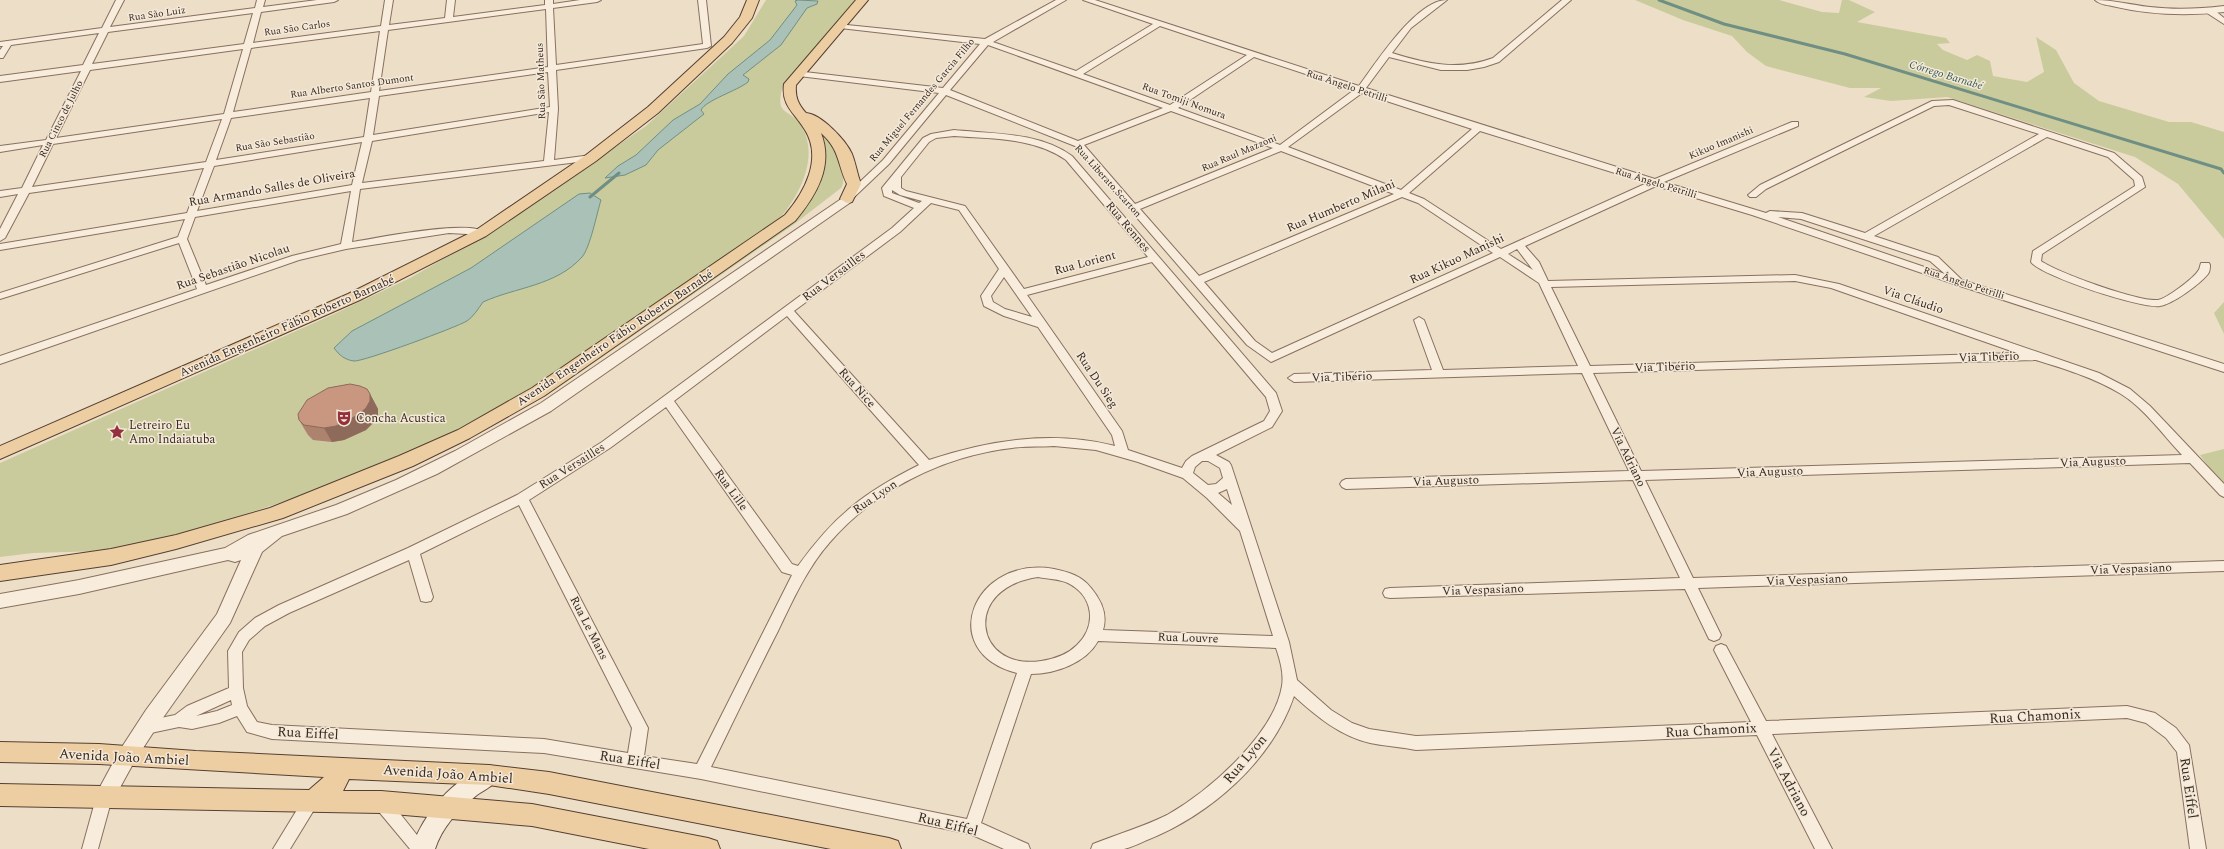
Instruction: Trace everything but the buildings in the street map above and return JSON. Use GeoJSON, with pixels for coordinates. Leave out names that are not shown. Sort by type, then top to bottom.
{"type":"FeatureCollection","features":[{"type":"Feature","properties":{"kind":"main road","name":"Avenida Engenheiro Fábio Roberto Barnabé"},"geometry":{"type":"LineString","coordinates":[[0,454],[354,297],[430,260],[481,232],[591,158],[653,110],[712,49],[746,18],[753,0]]}},
{"type":"Feature","properties":{"kind":"main road","name":"Avenida Engenheiro Fábio Roberto Barnabé"},"geometry":{"type":"LineString","coordinates":[[0,574],[111,557],[176,542],[276,513],[406,461],[464,434],[524,399],[790,218],[808,195],[818,165],[816,142],[813,132],[790,102],[788,92],[790,84],[862,0]]}},
{"type":"Feature","properties":{"kind":"main road"},"geometry":{"type":"LineString","coordinates":[[798,112],[824,130],[842,146],[846,156],[848,173],[854,184],[847,200]]}},
{"type":"Feature","properties":{"kind":"main road","name":"Avenida João Ambiel"},"geometry":{"type":"LineString","coordinates":[[0,752],[127,756],[489,775],[549,783],[890,849]]}},
{"type":"Feature","properties":{"kind":"main road"},"geometry":{"type":"LineString","coordinates":[[312,800],[324,794],[331,788],[338,778],[341,767]]}},
{"type":"Feature","properties":{"kind":"main road"},"geometry":{"type":"LineString","coordinates":[[421,849],[426,836],[449,807],[471,785],[489,775]]}},
{"type":"Feature","properties":{"kind":"main road"},"geometry":{"type":"LineString","coordinates":[[0,795],[104,798],[312,800],[381,802],[449,807],[532,815],[708,849]]}},
{"type":"Feature","properties":{"kind":"street","name":"Rua Cinco de Julho"},"geometry":{"type":"LineString","coordinates":[[0,238],[120,0]]}},
{"type":"Feature","properties":{"kind":"street"},"geometry":{"type":"LineString","coordinates":[[203,291],[182,239],[193,214],[209,164],[228,116],[261,0]]}},
{"type":"Feature","properties":{"kind":"street","name":"Rua São Luiz"},"geometry":{"type":"LineString","coordinates":[[4,44],[334,0]]}},
{"type":"Feature","properties":{"kind":"street"},"geometry":{"type":"LineString","coordinates":[[346,246],[356,187],[368,138],[376,93],[389,0]]}},
{"type":"Feature","properties":{"kind":"street"},"geometry":{"type":"LineString","coordinates":[[449,20],[451,0]]}},
{"type":"Feature","properties":{"kind":"street","name":"Rua São Carlos"},"geometry":{"type":"LineString","coordinates":[[0,79],[449,20],[549,4],[597,0]]}},
{"type":"Feature","properties":{"kind":"street"},"geometry":{"type":"LineString","coordinates":[[702,0],[712,49]]}},
{"type":"Feature","properties":{"kind":"street","name":"Rua Miguel Fernandes Garcia Filho"},"geometry":{"type":"LineString","coordinates":[[847,200],[886,162],[986,42],[1062,0]]}},
{"type":"Feature","properties":{"kind":"street","name":"Rua Ângelo Petrilli"},"geometry":{"type":"LineString","coordinates":[[1087,0],[1478,128],[1755,213],[1961,283],[2224,368]]}},
{"type":"Feature","properties":{"kind":"street","name":"Rua Raul Mazzoni"},"geometry":{"type":"LineString","coordinates":[[1134,208],[1281,148],[1360,90],[1408,26],[1443,0]]}},
{"type":"Feature","properties":{"kind":"street"},"geometry":{"type":"LineString","coordinates":[[1387,54],[1432,68],[1446,69],[1484,65],[1496,60],[1567,0]]}},
{"type":"Feature","properties":{"kind":"street"},"geometry":{"type":"LineString","coordinates":[[2100,0],[2153,12],[2172,14],[2224,9]]}},
{"type":"Feature","properties":{"kind":"street","name":"Rua São Matheus"},"geometry":{"type":"LineString","coordinates":[[548,162],[554,109],[549,4]]}},
{"type":"Feature","properties":{"kind":"street"},"geometry":{"type":"LineString","coordinates":[[2210,11],[2224,22]]}},
{"type":"Feature","properties":{"kind":"street"},"geometry":{"type":"LineString","coordinates":[[1076,74],[1158,24]]}},
{"type":"Feature","properties":{"kind":"street","name":"Rua Tomiji Nomura"},"geometry":{"type":"LineString","coordinates":[[840,26],[986,42],[1404,193],[1421,201],[1501,253]]}},
{"type":"Feature","properties":{"kind":"street"},"geometry":{"type":"LineString","coordinates":[[0,56],[4,44]]}},
{"type":"Feature","properties":{"kind":"street","name":"Rua Alberto Santos Dumont"},"geometry":{"type":"LineString","coordinates":[[0,149],[551,67],[712,49]]}},
{"type":"Feature","properties":{"kind":"street"},"geometry":{"type":"LineString","coordinates":[[1078,144],[1172,108],[1252,54]]}},
{"type":"Feature","properties":{"kind":"street","name":"Rua Liberato Scarton"},"geometry":{"type":"LineString","coordinates":[[799,73],[944,91],[1078,144],[1251,343],[1271,358]]}},
{"type":"Feature","properties":{"kind":"street"},"geometry":{"type":"LineString","coordinates":[[1753,195],[1763,187],[1932,104],[1950,102],[2111,155],[2139,179],[2140,187],[2037,253],[2036,262],[2048,270],[2136,299],[2159,303],[2172,297],[2204,272],[2204,265]]}},
{"type":"Feature","properties":{"kind":"street","name":"Rua São Sebastião"},"geometry":{"type":"LineString","coordinates":[[0,194],[26,189],[209,164],[554,109]]}},
{"type":"Feature","properties":{"kind":"street","name":"Kikuo Imanishi"},"geometry":{"type":"LineString","coordinates":[[1654,183],[1795,124]]}},
{"type":"Feature","properties":{"kind":"street","name":"Rua Humberto Milani"},"geometry":{"type":"LineString","coordinates":[[1197,281],[1404,193],[1478,128]]}},
{"type":"Feature","properties":{"kind":"street","name":"Rua Rennes"},"geometry":{"type":"LineString","coordinates":[[924,204],[887,194],[887,188],[926,140],[942,134],[954,133],[1024,139],[1041,143],[1058,150],[1069,158],[1272,396],[1276,411],[1268,424],[1200,457]]}},
{"type":"Feature","properties":{"kind":"street"},"geometry":{"type":"LineString","coordinates":[[1866,237],[2046,134]]}},
{"type":"Feature","properties":{"kind":"street","name":"Rua Armando Salles de Oliveira"},"geometry":{"type":"LineString","coordinates":[[0,247],[356,187],[548,162],[566,162],[591,158]]}},
{"type":"Feature","properties":{"kind":"street","name":"Rua Kikuo Manishi"},"geometry":{"type":"LineString","coordinates":[[1271,358],[1654,183]]}},
{"type":"Feature","properties":{"kind":"street"},"geometry":{"type":"LineString","coordinates":[[239,587],[233,554],[237,547],[257,538],[275,534],[351,507],[434,470],[502,434],[546,407],[847,200]]}},
{"type":"Feature","properties":{"kind":"street","name":"Rua Du Sieg"},"geometry":{"type":"LineString","coordinates":[[924,204],[962,208],[1005,268],[1118,434],[1123,453]]}},
{"type":"Feature","properties":{"kind":"street","name":"Rua Versailles"},"geometry":{"type":"LineString","coordinates":[[240,708],[237,691],[235,652],[244,636],[260,622],[284,609],[413,552],[522,498],[606,445],[896,230],[924,204]]}},
{"type":"Feature","properties":{"kind":"street"},"geometry":{"type":"LineString","coordinates":[[1755,213],[1802,216],[1934,259],[1961,283]]}},
{"type":"Feature","properties":{"kind":"street","name":"Rua Sebastião Nicolau"},"geometry":{"type":"LineString","coordinates":[[0,358],[203,291],[296,258],[346,246],[449,230],[481,232]]}},
{"type":"Feature","properties":{"kind":"street"},"geometry":{"type":"LineString","coordinates":[[0,296],[182,239]]}},
{"type":"Feature","properties":{"kind":"street","name":"Via Adriano"},"geometry":{"type":"LineString","coordinates":[[1519,245],[1534,262],[1542,282],[1714,635]]}},
{"type":"Feature","properties":{"kind":"street"},"geometry":{"type":"LineString","coordinates":[[1501,253],[1542,282]]}},
{"type":"Feature","properties":{"kind":"street","name":"Rua Lorient"},"geometry":{"type":"LineString","coordinates":[[1022,293],[1155,258]]}},
{"type":"Feature","properties":{"kind":"street"},"geometry":{"type":"LineString","coordinates":[[1005,268],[986,296],[988,304],[998,311],[1024,317],[1044,325]]}},
{"type":"Feature","properties":{"kind":"street","name":"Via Cláudio"},"geometry":{"type":"LineString","coordinates":[[1542,282],[1794,278],[1811,280],[2095,376],[2126,392],[2146,409],[2224,492]]}},
{"type":"Feature","properties":{"kind":"street","name":"Rua Nice"},"geometry":{"type":"LineString","coordinates":[[788,310],[926,465]]}},
{"type":"Feature","properties":{"kind":"street"},"geometry":{"type":"LineString","coordinates":[[1419,320],[1439,374]]}},
{"type":"Feature","properties":{"kind":"street","name":"Via Tibério"},"geometry":{"type":"LineString","coordinates":[[1294,378],[2036,356]]}},
{"type":"Feature","properties":{"kind":"street","name":"Rua Lille"},"geometry":{"type":"LineString","coordinates":[[667,400],[787,568],[800,572]]}},
{"type":"Feature","properties":{"kind":"street"},"geometry":{"type":"LineString","coordinates":[[1187,475],[1187,468],[1190,463],[1200,457],[1210,457],[1225,465],[1226,458],[1237,440]]}},
{"type":"Feature","properties":{"kind":"street","name":"Rua Lyon"},"geometry":{"type":"LineString","coordinates":[[701,772],[800,572],[832,530],[863,502],[926,465],[999,446],[1046,442],[1095,446],[1123,453],[1187,475],[1234,514],[1248,532]]}},
{"type":"Feature","properties":{"kind":"street","name":"Via Augusto"},"geometry":{"type":"LineString","coordinates":[[1346,484],[2193,459]]}},
{"type":"Feature","properties":{"kind":"street","name":"Rua Lyon"},"geometry":{"type":"LineString","coordinates":[[1099,849],[1138,836],[1178,818],[1217,791],[1256,750],[1281,713],[1290,682],[1287,660],[1248,532],[1225,465]]}},
{"type":"Feature","properties":{"kind":"street"},"geometry":{"type":"LineString","coordinates":[[1206,490],[1220,488],[1230,479]]}},
{"type":"Feature","properties":{"kind":"street","name":"Rua Le Mans"},"geometry":{"type":"LineString","coordinates":[[522,498],[640,728],[635,761]]}},
{"type":"Feature","properties":{"kind":"street"},"geometry":{"type":"LineString","coordinates":[[0,601],[87,585],[233,554],[255,548],[275,534]]}},
{"type":"Feature","properties":{"kind":"street"},"geometry":{"type":"LineString","coordinates":[[90,849],[104,798],[127,756],[224,618],[255,548]]}},
{"type":"Feature","properties":{"kind":"street"},"geometry":{"type":"LineString","coordinates":[[413,552],[426,597]]}},
{"type":"Feature","properties":{"kind":"street","name":"Via Vespasiano"},"geometry":{"type":"LineString","coordinates":[[1390,593],[2224,566]]}},
{"type":"Feature","properties":{"kind":"street"},"geometry":{"type":"LineString","coordinates":[[1038,572],[1060,575],[1080,584],[1094,600],[1098,617],[1094,635],[1084,649],[1070,660],[1050,667],[1026,668],[1012,666],[995,658],[981,641],[976,623],[981,603],[996,586],[1016,576],[1038,572]]}},
{"type":"Feature","properties":{"kind":"street","name":"Rua Louvre"},"geometry":{"type":"LineString","coordinates":[[1094,635],[1282,642]]}},
{"type":"Feature","properties":{"kind":"street","name":"Via Adriano"},"geometry":{"type":"LineString","coordinates":[[1721,650],[1824,849]]}},
{"type":"Feature","properties":{"kind":"street"},"geometry":{"type":"LineString","coordinates":[[972,827],[1026,668]]}},
{"type":"Feature","properties":{"kind":"street","name":"Rua Chamonix"},"geometry":{"type":"LineString","coordinates":[[1290,682],[1306,698],[1339,722],[1368,735],[1416,743],[2127,712],[2150,718]]}},
{"type":"Feature","properties":{"kind":"street"},"geometry":{"type":"LineString","coordinates":[[179,721],[192,710],[237,691]]}},
{"type":"Feature","properties":{"kind":"street"},"geometry":{"type":"LineString","coordinates":[[146,727],[179,721],[192,723],[219,717],[240,708]]}},
{"type":"Feature","properties":{"kind":"street","name":"Rua Eiffel"},"geometry":{"type":"LineString","coordinates":[[240,708],[252,727],[272,732],[544,746],[701,772],[972,827],[1022,849]]}},
{"type":"Feature","properties":{"kind":"street","name":"Rua Eiffel"},"geometry":{"type":"LineString","coordinates":[[2150,718],[2171,733],[2184,750],[2198,849]]}},
{"type":"Feature","properties":{"kind":"street"},"geometry":{"type":"LineString","coordinates":[[146,727],[144,744],[160,758]]}},
{"type":"Feature","properties":{"kind":"street"},"geometry":{"type":"LineString","coordinates":[[281,849],[312,800]]}},
{"type":"Feature","properties":{"kind":"street"},"geometry":{"type":"LineString","coordinates":[[381,802],[421,849]]}},
{"type":"Feature","properties":{"kind":"green space"},"geometry":{"type":"Polygon","coordinates":[[[766,0],[855,0],[783,85],[780,103],[784,110],[802,127],[807,139],[809,150],[805,175],[795,197],[781,217],[563,368],[513,399],[446,436],[363,473],[310,493],[206,527],[104,551],[33,553],[0,557],[0,463],[334,314],[410,278],[494,230],[646,126],[744,36],[766,0]]]}},
{"type":"Feature","properties":{"kind":"green space"},"geometry":{"type":"Polygon","coordinates":[[[1635,0],[1779,0],[1822,12],[1839,13],[1842,0],[1849,0],[1875,12],[1857,22],[1946,38],[1950,43],[1937,44],[1943,50],[1967,60],[1977,55],[1990,61],[1993,76],[2027,82],[2044,72],[2036,37],[2056,50],[2074,83],[2099,101],[2169,122],[2191,122],[2224,132],[2224,239],[2178,184],[2135,157],[1947,97],[1891,101],[1864,97],[1881,88],[1850,88],[1766,66],[1747,52],[1732,36],[1683,20],[1635,0]]]}},
{"type":"Feature","properties":{"kind":"green space"},"geometry":{"type":"Polygon","coordinates":[[[821,132],[834,143],[839,154],[843,173],[843,184],[841,188],[793,225],[546,396],[539,395],[803,211],[814,192],[821,174],[823,164],[823,144],[821,132]]]}},
{"type":"Feature","properties":{"kind":"green space"},"geometry":{"type":"Polygon","coordinates":[[[2224,302],[2224,334],[2214,313],[2224,302]]]}},
{"type":"Feature","properties":{"kind":"green space"},"geometry":{"type":"Polygon","coordinates":[[[2224,449],[2224,488],[2200,455],[2224,449]]]}},
{"type":"Feature","properties":{"kind":"shaded area"},"geometry":{"type":"Polygon","coordinates":[[[795,1],[818,1],[817,4],[807,8],[781,45],[743,75],[749,79],[748,82],[704,106],[701,110],[704,114],[658,150],[646,165],[625,175],[605,178],[618,166],[636,155],[673,120],[700,104],[728,74],[770,40],[797,5],[795,1]]]}},
{"type":"Feature","properties":{"kind":"shaded area"},"geometry":{"type":"Polygon","coordinates":[[[590,193],[601,200],[588,246],[582,257],[572,267],[548,280],[483,302],[472,317],[467,321],[410,344],[354,361],[342,357],[334,348],[352,331],[471,268],[579,194],[590,193]]]}},
{"type":"Feature","properties":{"kind":"waterway","name":"Córrego Barnabé"},"geometry":{"type":"LineString","coordinates":[[1659,0],[1724,24],[1845,54],[2221,169],[2224,173]]}},
{"type":"Feature","properties":{"kind":"waterway"},"geometry":{"type":"LineString","coordinates":[[590,197],[619,173]]}},
{"type":"Feature","properties":{"kind":"place","name":"Concha Acustica"},"geometry":{"type":"Point","coordinates":[344,418]}},
{"type":"Feature","properties":{"kind":"place","name":"Letreiro Eu Amo Indaiatuba"},"geometry":{"type":"Point","coordinates":[117,432]}}]}
